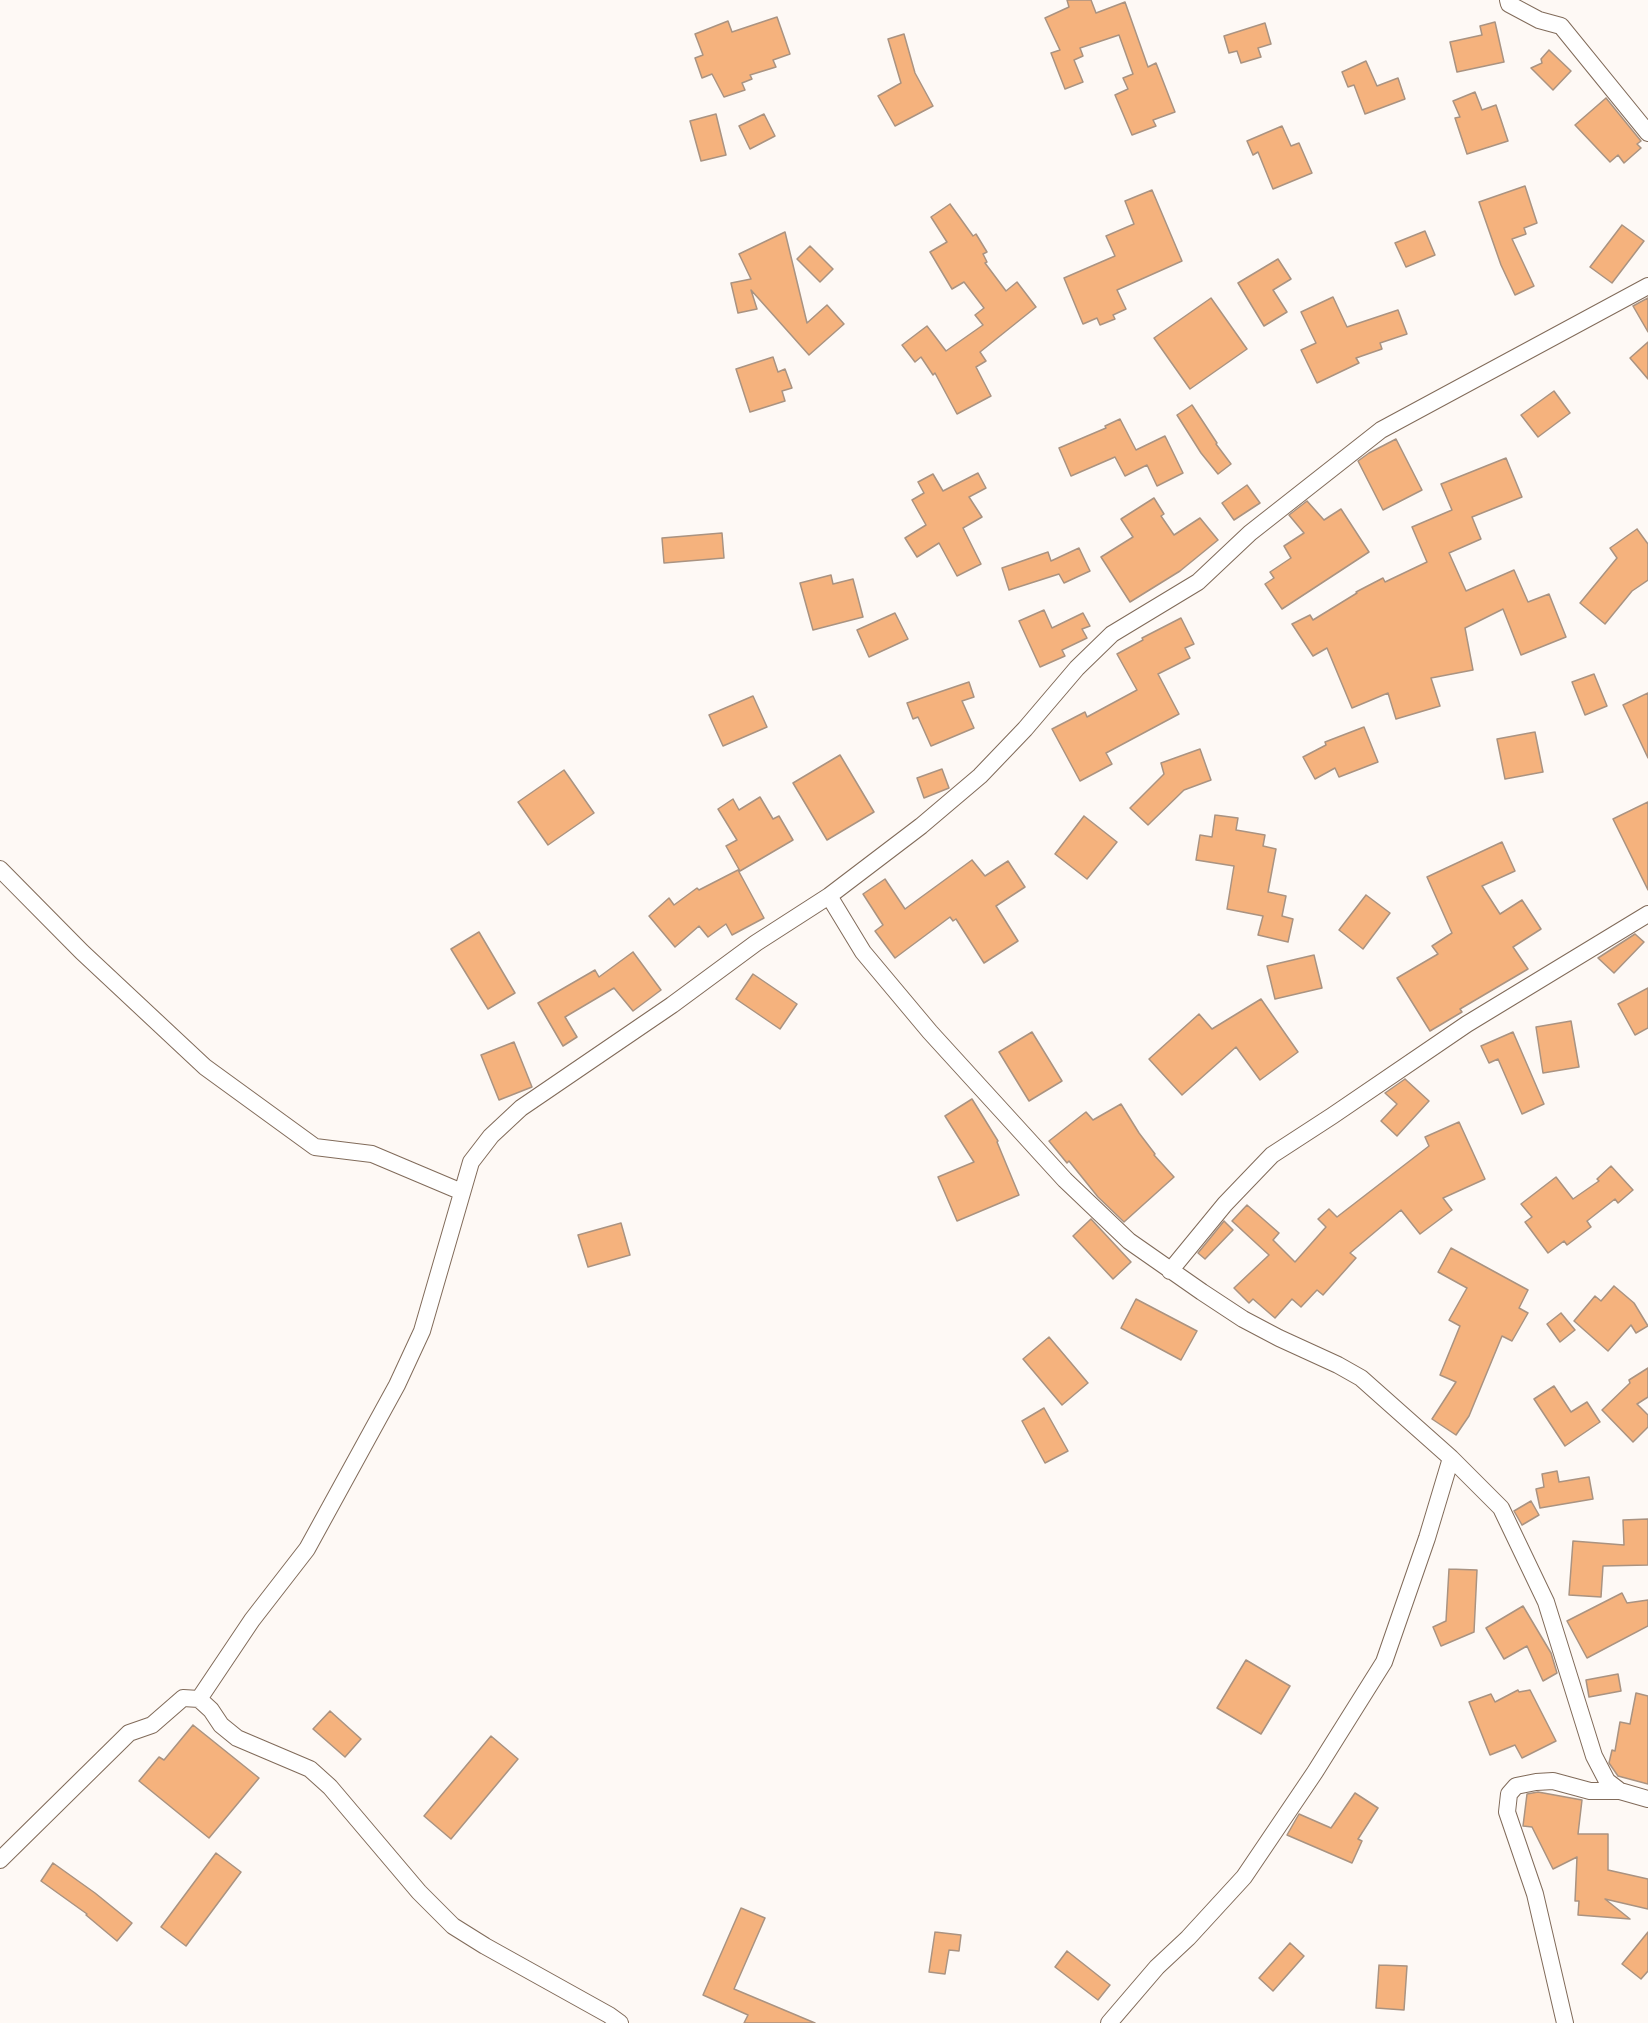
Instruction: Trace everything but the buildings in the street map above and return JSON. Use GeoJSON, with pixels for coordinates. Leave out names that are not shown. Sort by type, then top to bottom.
{"type":"FeatureCollection","features":[{"type":"Feature","properties":{"kind":"street"},"geometry":{"type":"LineString","coordinates":[[1508,0],[1509,4],[1539,20],[1561,26],[1648,133]]}},
{"type":"Feature","properties":{"kind":"street"},"geometry":{"type":"LineString","coordinates":[[199,1699],[252,1620],[307,1549],[397,1385],[422,1330],[471,1162],[491,1136],[521,1108],[672,1005],[756,944],[829,896],[921,826],[980,776],[1025,729],[1077,668],[1112,634],[1198,582],[1250,533],[1381,430],[1648,286]]}},
{"type":"Feature","properties":{"kind":"street"},"geometry":{"type":"LineString","coordinates":[[0,869],[82,952],[205,1067],[315,1147],[372,1154],[462,1192]]}},
{"type":"Feature","properties":{"kind":"street"},"geometry":{"type":"LineString","coordinates":[[829,896],[863,952],[930,1032],[1065,1180],[1129,1241],[1170,1271],[1244,1319],[1360,1378],[1451,1458],[1501,1508],[1546,1602],[1594,1756],[1608,1781],[1620,1791]]}},
{"type":"Feature","properties":{"kind":"street"},"geometry":{"type":"LineString","coordinates":[[1170,1271],[1225,1204],[1272,1155],[1467,1024],[1648,914]]}},
{"type":"Feature","properties":{"kind":"street"},"geometry":{"type":"LineString","coordinates":[[1109,2023],[1157,1967],[1188,1938],[1244,1877],[1315,1772],[1384,1662],[1427,1538],[1451,1458]]}},
{"type":"Feature","properties":{"kind":"street"},"geometry":{"type":"LineString","coordinates":[[0,1860],[129,1733],[152,1725],[183,1698],[199,1699],[211,1710],[221,1725],[237,1738],[310,1770],[330,1787],[419,1892],[453,1926],[620,2023]]}},
{"type":"Feature","properties":{"kind":"street"},"geometry":{"type":"LineString","coordinates":[[1565,2023],[1535,1894],[1507,1812],[1509,1794],[1516,1786],[1536,1782],[1553,1782],[1590,1791],[1620,1791],[1648,1799]]}}]}
